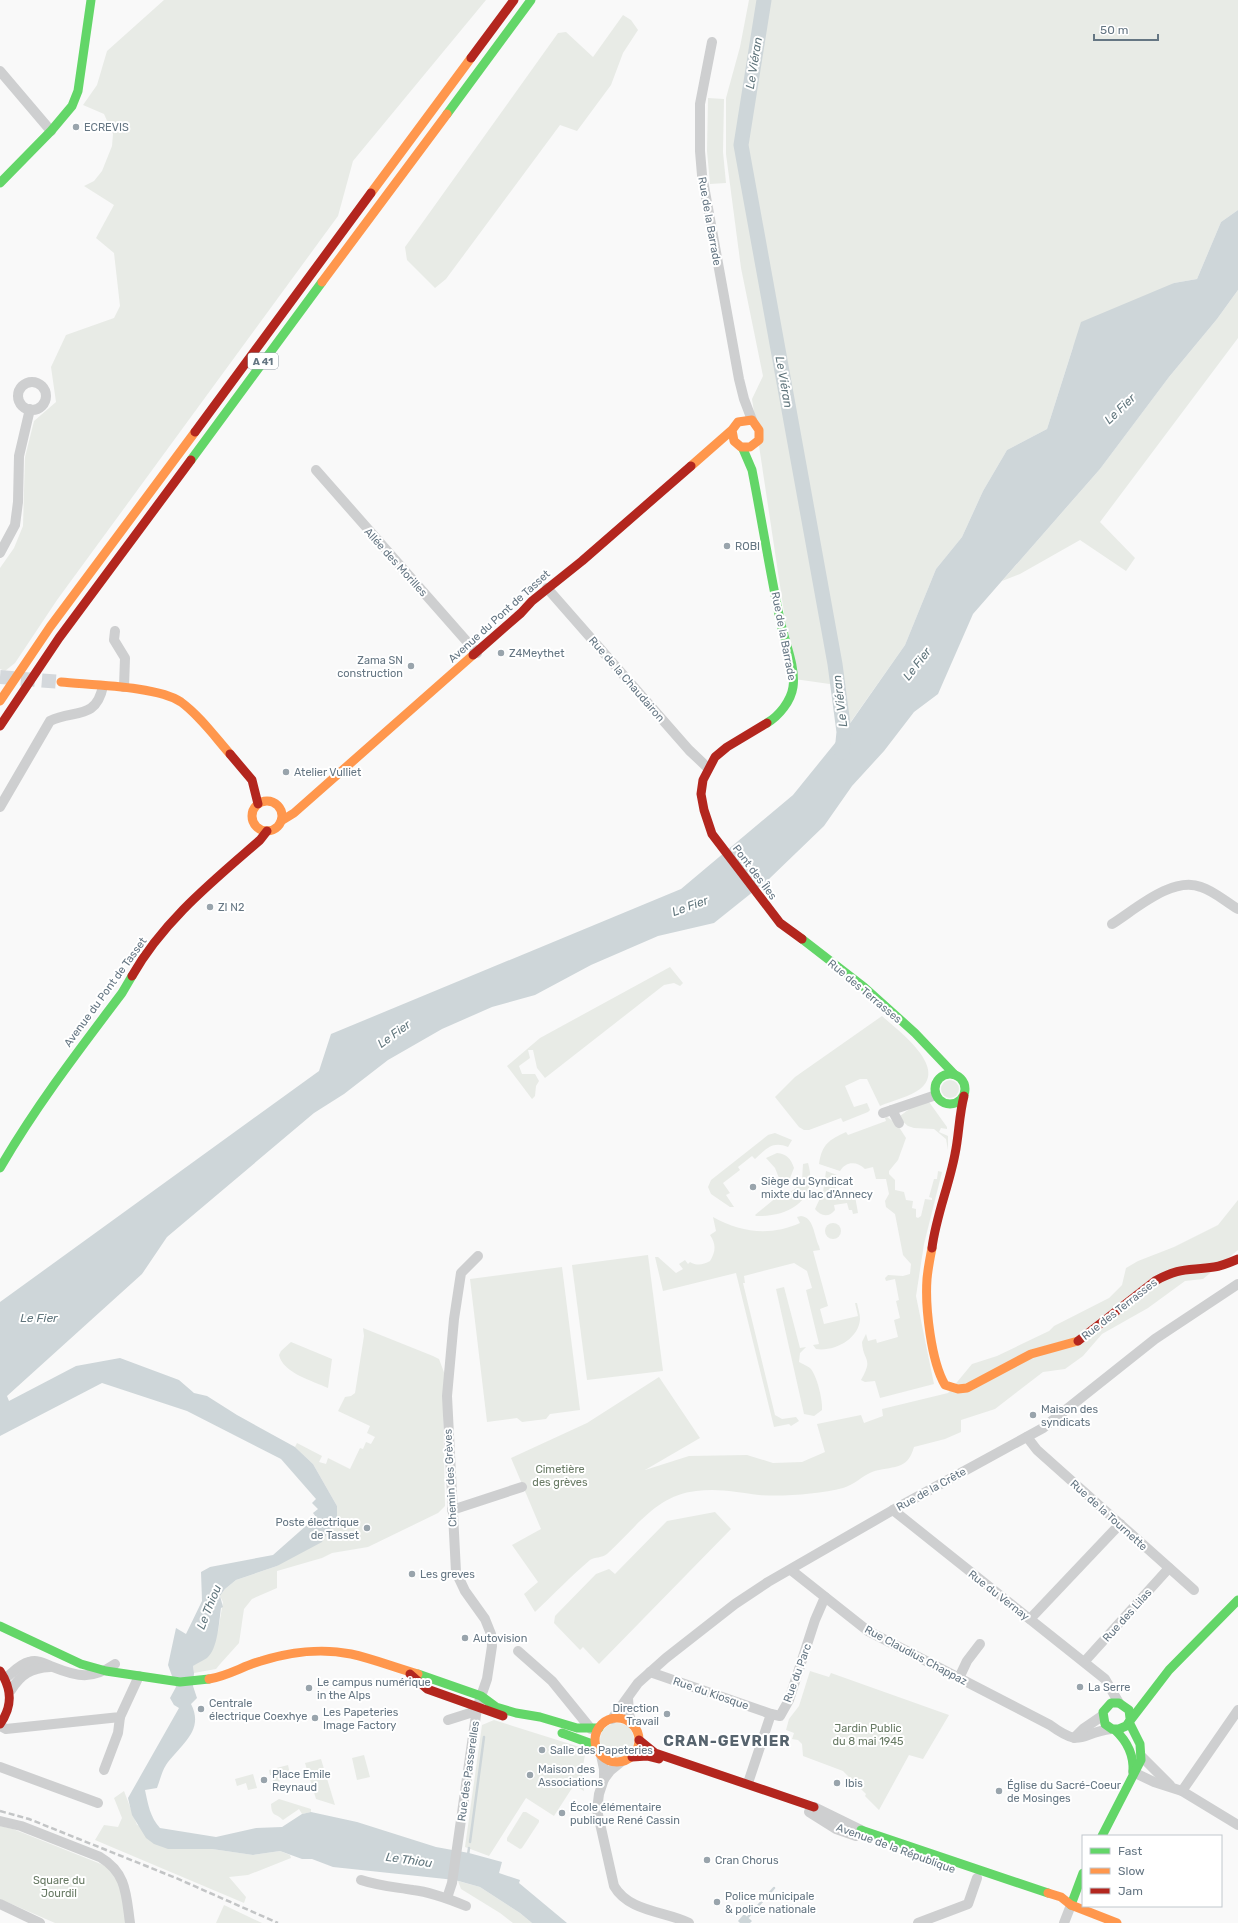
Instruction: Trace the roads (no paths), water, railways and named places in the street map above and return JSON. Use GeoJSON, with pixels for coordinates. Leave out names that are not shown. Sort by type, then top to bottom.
{"type":"FeatureCollection","features":[{"type":"Feature","properties":{"kind":"main road"},"geometry":{"type":"LineString","coordinates":[[0,183],[72,106],[78,91],[91,0]]}},
{"type":"Feature","properties":{"kind":"main road","name":"A 41"},"geometry":{"type":"LineString","coordinates":[[0,701],[50,627],[514,0]]}},
{"type":"Feature","properties":{"kind":"main road","name":"A 41"},"geometry":{"type":"LineString","coordinates":[[0,726],[68,626],[531,0]]}},
{"type":"Feature","properties":{"kind":"main road"},"geometry":{"type":"LineString","coordinates":[[713,446],[739,447],[748,449],[756,444],[760,435],[759,430],[752,420],[735,426],[732,440],[739,447]]}},
{"type":"Feature","properties":{"kind":"main road","name":"Avenue du Pont de Tasset"},"geometry":{"type":"LineString","coordinates":[[281,821],[294,813],[477,653],[547,588],[582,561],[735,426]]}},
{"type":"Feature","properties":{"kind":"main road","name":"Rue de la Barrade"},"geometry":{"type":"LineString","coordinates":[[752,470],[756,444]]}},
{"type":"Feature","properties":{"kind":"main road","name":"Rue de la Barrade"},"geometry":{"type":"LineString","coordinates":[[725,845],[704,810],[701,794],[703,780],[708,768],[715,758],[727,747],[775,718],[789,699],[793,689],[794,679],[781,624],[752,470],[739,447]]}},
{"type":"Feature","properties":{"kind":"main road"},"geometry":{"type":"LineString","coordinates":[[61,682],[154,691],[181,702],[209,729],[252,780],[260,785],[282,813],[281,821],[277,827],[267,831],[260,829],[255,825]]}},
{"type":"Feature","properties":{"kind":"main road"},"geometry":{"type":"LineString","coordinates":[[252,780],[258,804]]}},
{"type":"Feature","properties":{"kind":"main road"},"geometry":{"type":"LineString","coordinates":[[250,849],[255,825],[252,815],[258,804],[265,801],[292,806],[303,804]]}},
{"type":"Feature","properties":{"kind":"main road","name":"Avenue du Pont de Tasset"},"geometry":{"type":"LineString","coordinates":[[0,1168],[50,1088],[88,1035],[100,1023],[162,933],[194,898],[250,849],[267,831]]}},
{"type":"Feature","properties":{"kind":"main road","name":"Pont des Îles"},"geometry":{"type":"LineString","coordinates":[[725,845],[772,909]]}},
{"type":"Feature","properties":{"kind":"main road","name":"Rue des Terrasses"},"geometry":{"type":"LineString","coordinates":[[772,909],[797,934],[864,987],[915,1032],[931,1051],[955,1075]]}},
{"type":"Feature","properties":{"kind":"main road","name":"Rue des Terrasses"},"geometry":{"type":"LineString","coordinates":[[931,1051],[936,1073],[936,1083]]}},
{"type":"Feature","properties":{"kind":"main road"},"geometry":{"type":"LineString","coordinates":[[944,1075],[955,1075],[960,1077],[965,1084],[964,1096],[956,1104],[944,1103],[936,1095],[936,1083],[944,1075]]}},
{"type":"Feature","properties":{"kind":"main road","name":"Rue des Terrasses"},"geometry":{"type":"LineString","coordinates":[[964,1096],[955,1154],[934,1232],[927,1279],[927,1310],[938,1373],[945,1385],[958,1390],[967,1388],[980,1380],[998,1373],[1031,1354],[1075,1343],[1089,1334],[1155,1281],[1169,1273],[1182,1269],[1216,1267],[1238,1259]]}},
{"type":"Feature","properties":{"kind":"main road","name":"Rue des Terrasses"},"geometry":{"type":"LineString","coordinates":[[944,1103],[952,1118],[957,1136]]}},
{"type":"Feature","properties":{"kind":"main road"},"geometry":{"type":"LineString","coordinates":[[1113,1730],[1123,1728],[1169,1670],[1238,1600]]}},
{"type":"Feature","properties":{"kind":"main road"},"geometry":{"type":"LineString","coordinates":[[0,1626],[41,1647],[80,1664],[106,1671],[166,1680],[194,1682],[222,1677],[270,1658],[307,1652],[351,1654],[481,1696],[496,1706],[577,1728],[595,1728],[612,1719],[623,1719],[632,1724],[638,1734],[638,1749],[632,1757],[621,1762],[608,1761],[601,1755],[595,1745],[595,1728]]}},
{"type":"Feature","properties":{"kind":"main road"},"geometry":{"type":"LineString","coordinates":[[66,1657],[115,1664],[141,1671],[154,1677]]}},
{"type":"Feature","properties":{"kind":"main road"},"geometry":{"type":"LineString","coordinates":[[1133,1772],[1134,1763],[1130,1750],[1123,1738],[1105,1724],[1104,1712],[1111,1703],[1121,1704],[1135,1698],[1150,1681],[1169,1670]]}},
{"type":"Feature","properties":{"kind":"main road"},"geometry":{"type":"LineString","coordinates":[[407,1671],[427,1689],[477,1708],[584,1740],[595,1745]]}},
{"type":"Feature","properties":{"kind":"main road"},"geometry":{"type":"LineString","coordinates":[[0,1725],[8,1711],[10,1690],[3,1674]]}},
{"type":"Feature","properties":{"kind":"main road"},"geometry":{"type":"LineString","coordinates":[[1102,1835],[1133,1772],[1140,1764],[1140,1744],[1129,1720],[1129,1710],[1121,1704]]}},
{"type":"Feature","properties":{"kind":"main road","name":"Avenue de la République"},"geometry":{"type":"LineString","coordinates":[[639,1740],[654,1753],[748,1783],[812,1809]]}},
{"type":"Feature","properties":{"kind":"main road","name":"Avenue de la République"},"geometry":{"type":"LineString","coordinates":[[632,1757],[654,1758],[812,1809]]}},
{"type":"Feature","properties":{"kind":"main road","name":"Avenue de la République"},"geometry":{"type":"LineString","coordinates":[[859,1833],[976,1878],[1058,1906],[1070,1905]]}},
{"type":"Feature","properties":{"kind":"main road","name":"Avenue de la République"},"geometry":{"type":"LineString","coordinates":[[859,1833],[1057,1896],[1070,1905],[1117,1923]]}},
{"type":"Feature","properties":{"kind":"main road"},"geometry":{"type":"LineString","coordinates":[[1070,1905],[1082,1875]]}},
{"type":"Feature","properties":{"kind":"street","name":"Rue de la Barrade"},"geometry":{"type":"LineString","coordinates":[[712,42],[700,104],[700,151],[702,175],[724,305],[744,399],[752,420]]}},
{"type":"Feature","properties":{"kind":"street"},"geometry":{"type":"LineString","coordinates":[[0,71],[51,130]]}},
{"type":"Feature","properties":{"kind":"street","name":"Rue de la Barrade"},"geometry":{"type":"LineString","coordinates":[[735,426],[744,399]]}},
{"type":"Feature","properties":{"kind":"street"},"geometry":{"type":"LineString","coordinates":[[0,553],[15,525],[18,502],[19,456],[30,409]]}},
{"type":"Feature","properties":{"kind":"street","name":"Allée des Morilles"},"geometry":{"type":"LineString","coordinates":[[316,470],[477,653]]}},
{"type":"Feature","properties":{"kind":"street","name":"Rue de la Chaudairon"},"geometry":{"type":"LineString","coordinates":[[547,588],[689,750],[708,768]]}},
{"type":"Feature","properties":{"kind":"street"},"geometry":{"type":"LineString","coordinates":[[115,631],[114,640],[125,658],[124,687]]}},
{"type":"Feature","properties":{"kind":"street"},"geometry":{"type":"LineString","coordinates":[[0,807],[50,721],[57,717],[80,714],[90,710],[100,697],[103,686]]}},
{"type":"Feature","properties":{"kind":"street"},"geometry":{"type":"LineString","coordinates":[[1112,924],[1168,888],[1181,885],[1193,885],[1205,888],[1238,909]]}},
{"type":"Feature","properties":{"kind":"street"},"geometry":{"type":"LineString","coordinates":[[899,1123],[887,1111],[936,1095]]}},
{"type":"Feature","properties":{"kind":"street","name":"Chemin des Grèves"},"geometry":{"type":"LineString","coordinates":[[478,1256],[461,1273],[454,1319],[447,1401],[456,1572],[465,1591],[485,1619],[491,1634],[492,1655],[487,1679],[481,1696]]}},
{"type":"Feature","properties":{"kind":"street","name":"Rue de la Crête"},"geometry":{"type":"LineString","coordinates":[[612,1719],[638,1683],[734,1604],[768,1582],[893,1510],[1027,1437],[1062,1414],[1155,1339],[1238,1284]]}},
{"type":"Feature","properties":{"kind":"street","name":"Rue de la Tournette"},"geometry":{"type":"LineString","coordinates":[[1027,1437],[1037,1450],[1194,1590]]}},
{"type":"Feature","properties":{"kind":"street"},"geometry":{"type":"LineString","coordinates":[[452,1510],[522,1486]]}},
{"type":"Feature","properties":{"kind":"street","name":"Rue du Vernay"},"geometry":{"type":"LineString","coordinates":[[893,1510],[1085,1661],[1106,1679],[1121,1704]]}},
{"type":"Feature","properties":{"kind":"street"},"geometry":{"type":"LineString","coordinates":[[1030,1619],[1120,1524]]}},
{"type":"Feature","properties":{"kind":"street","name":"Rue des Lilas"},"geometry":{"type":"LineString","coordinates":[[1085,1661],[1169,1568]]}},
{"type":"Feature","properties":{"kind":"street","name":"Rue Claudius Chappaz"},"geometry":{"type":"LineString","coordinates":[[791,1570],[868,1631],[1074,1738]]}},
{"type":"Feature","properties":{"kind":"street","name":"Rue du Parc"},"geometry":{"type":"LineString","coordinates":[[771,1714],[780,1716],[789,1700],[815,1620],[825,1597]]}},
{"type":"Feature","properties":{"kind":"street"},"geometry":{"type":"LineString","coordinates":[[959,1678],[967,1661],[980,1644]]}},
{"type":"Feature","properties":{"kind":"street"},"geometry":{"type":"LineString","coordinates":[[518,1651],[552,1681],[595,1728]]}},
{"type":"Feature","properties":{"kind":"street"},"geometry":{"type":"LineString","coordinates":[[3,1674],[32,1661],[42,1662],[85,1676],[94,1676],[106,1671],[115,1664]]}},
{"type":"Feature","properties":{"kind":"street"},"geometry":{"type":"LineString","coordinates":[[10,1690],[17,1681],[29,1671],[37,1668],[54,1667]]}},
{"type":"Feature","properties":{"kind":"street","name":"Rue du Kiosque"},"geometry":{"type":"LineString","coordinates":[[650,1672],[771,1714]]}},
{"type":"Feature","properties":{"kind":"street"},"geometry":{"type":"LineString","coordinates":[[104,1770],[118,1733],[120,1717],[139,1676]]}},
{"type":"Feature","properties":{"kind":"street"},"geometry":{"type":"LineString","coordinates":[[1074,1738],[1104,1712],[1107,1692],[1106,1679]]}},
{"type":"Feature","properties":{"kind":"street","name":"Rue des Passerelles"},"geometry":{"type":"LineString","coordinates":[[447,1898],[452,1883],[477,1708],[481,1696]]}},
{"type":"Feature","properties":{"kind":"street"},"geometry":{"type":"LineString","coordinates":[[628,1698],[629,1714],[632,1724]]}},
{"type":"Feature","properties":{"kind":"street"},"geometry":{"type":"LineString","coordinates":[[448,1720],[470,1713],[477,1708]]}},
{"type":"Feature","properties":{"kind":"street"},"geometry":{"type":"LineString","coordinates":[[1182,1791],[1238,1710]]}},
{"type":"Feature","properties":{"kind":"street"},"geometry":{"type":"LineString","coordinates":[[748,1783],[771,1714]]}},
{"type":"Feature","properties":{"kind":"street"},"geometry":{"type":"LineString","coordinates":[[0,1725],[6,1729],[120,1717]]}},
{"type":"Feature","properties":{"kind":"street","name":"Rue Claudius Chappaz"},"geometry":{"type":"LineString","coordinates":[[1050,1725],[1065,1729],[1083,1729]]}},
{"type":"Feature","properties":{"kind":"street"},"geometry":{"type":"LineString","coordinates":[[1074,1738],[1083,1739],[1113,1730]]}},
{"type":"Feature","properties":{"kind":"street"},"geometry":{"type":"LineString","coordinates":[[601,1755],[604,1769],[604,1779]]}},
{"type":"Feature","properties":{"kind":"street"},"geometry":{"type":"LineString","coordinates":[[1141,1756],[1172,1787]]}},
{"type":"Feature","properties":{"kind":"street"},"geometry":{"type":"LineString","coordinates":[[621,1762],[610,1771],[604,1779],[599,1794],[598,1810],[612,1882],[622,1897],[633,1904],[689,1923]]}},
{"type":"Feature","properties":{"kind":"street"},"geometry":{"type":"LineString","coordinates":[[0,1767],[98,1802]]}},
{"type":"Feature","properties":{"kind":"street"},"geometry":{"type":"LineString","coordinates":[[1133,1772],[1154,1782],[1182,1791],[1237,1823]]}},
{"type":"Feature","properties":{"kind":"street","name":"Avenue de la République"},"geometry":{"type":"LineString","coordinates":[[812,1809],[859,1833]]}},
{"type":"Feature","properties":{"kind":"street"},"geometry":{"type":"LineString","coordinates":[[0,1821],[21,1826],[100,1857],[109,1862],[119,1872],[125,1889],[130,1923]]}},
{"type":"Feature","properties":{"kind":"street"},"geometry":{"type":"LineString","coordinates":[[918,1923],[968,1904],[976,1878]]}},
{"type":"Feature","properties":{"kind":"street"},"geometry":{"type":"LineString","coordinates":[[361,1880],[381,1886],[422,1892],[447,1898],[466,1906]]}},
{"type":"Feature","properties":{"kind":"street"},"geometry":{"type":"LineString","coordinates":[[0,1904],[40,1923]]}},
{"type":"Feature","properties":{"kind":"street"},"geometry":{"type":"LineString","coordinates":[[1064,1923],[1070,1905]]}},
{"type":"Feature","properties":{"kind":"street"},"geometry":{"type":"LineString","coordinates":[[0,1910],[15,1910]]}},
{"type":"Feature","properties":{"kind":"water"},"geometry":{"type":"Polygon","coordinates":[[[1238,210],[1238,290],[1217,319],[1169,377],[1100,469],[973,614],[938,694],[914,712],[884,751],[852,786],[824,826],[769,879],[714,923],[658,936],[591,965],[535,995],[492,1007],[442,1029],[388,1060],[344,1094],[314,1113],[167,1237],[142,1274],[7,1396],[9,1401],[76,1366],[120,1358],[179,1380],[194,1393],[207,1396],[237,1415],[295,1447],[313,1464],[337,1506],[337,1517],[322,1542],[277,1566],[236,1580],[225,1589],[220,1596],[223,1607],[221,1608],[214,1648],[207,1658],[193,1666],[193,1686],[197,1698],[191,1704],[195,1714],[193,1730],[184,1744],[166,1765],[157,1788],[145,1790],[148,1805],[160,1828],[216,1837],[256,1828],[282,1827],[302,1814],[311,1812],[357,1822],[436,1847],[469,1853],[502,1862],[499,1873],[520,1880],[519,1883],[567,1923],[532,1923],[520,1913],[480,1887],[455,1880],[333,1867],[312,1859],[302,1859],[280,1851],[253,1855],[212,1849],[168,1849],[154,1844],[146,1838],[132,1815],[128,1798],[179,1708],[174,1705],[170,1698],[176,1687],[168,1665],[176,1628],[186,1634],[202,1601],[201,1572],[210,1567],[273,1555],[316,1517],[313,1513],[318,1509],[312,1503],[316,1499],[281,1459],[187,1411],[102,1383],[0,1436],[0,1302],[319,1071],[331,1034],[681,889],[793,795],[844,732],[905,645],[936,569],[962,537],[983,491],[1007,450],[1047,429],[1081,322],[1174,283],[1197,279],[1221,222],[1238,210]]]}},
{"type":"Feature","properties":{"kind":"water"},"geometry":{"type":"Polygon","coordinates":[[[744,1914],[752,1921],[750,1923],[740,1923],[738,1921],[744,1914]]]}},
{"type":"Feature","properties":{"kind":"waterway","name":"Le Viéran"},"geometry":{"type":"LineString","coordinates":[[764,0],[741,145],[835,664],[844,732],[842,752]]}},
{"type":"Feature","properties":{"kind":"waterway"},"geometry":{"type":"LineString","coordinates":[[470,1842],[484,1737]]}},
{"type":"Feature","properties":{"kind":"waterway"},"geometry":{"type":"LineString","coordinates":[[468,1855],[469,1848]]}},
{"type":"Feature","properties":{"kind":"waterway"},"geometry":{"type":"LineString","coordinates":[[748,1917],[774,1888]]}},
{"type":"Feature","properties":{"kind":"tunnel"},"geometry":{"type":"LineString","coordinates":[[0,677],[61,682]]}},
{"type":"Feature","properties":{"kind":"railway"},"geometry":{"type":"LineString","coordinates":[[0,1811],[29,1819],[176,1878],[278,1923]]}},
{"type":"Feature","properties":{"kind":"place","name":"ECREVIS"},"geometry":{"type":"Point","coordinates":[76,127]}},
{"type":"Feature","properties":{"kind":"place","name":"ROBI"},"geometry":{"type":"Point","coordinates":[727,546]}},
{"type":"Feature","properties":{"kind":"place","name":"Z4Meythet"},"geometry":{"type":"Point","coordinates":[501,653]}},
{"type":"Feature","properties":{"kind":"place","name":"Zama SN construction"},"geometry":{"type":"Point","coordinates":[411,666]}},
{"type":"Feature","properties":{"kind":"place","name":"Atelier Vulliet"},"geometry":{"type":"Point","coordinates":[286,772]}},
{"type":"Feature","properties":{"kind":"place","name":"ZI N2"},"geometry":{"type":"Point","coordinates":[210,907]}},
{"type":"Feature","properties":{"kind":"place","name":"Siège du Syndicat mixte du lac d'Annecy"},"geometry":{"type":"Point","coordinates":[753,1187]}},
{"type":"Feature","properties":{"kind":"place","name":"Maison des syndicats"},"geometry":{"type":"Point","coordinates":[1033,1415]}},
{"type":"Feature","properties":{"kind":"place","name":"Poste électrique de Tasset"},"geometry":{"type":"Point","coordinates":[367,1528]}},
{"type":"Feature","properties":{"kind":"place","name":"Les greves"},"geometry":{"type":"Point","coordinates":[412,1574]}},
{"type":"Feature","properties":{"kind":"place","name":"Autovision"},"geometry":{"type":"Point","coordinates":[465,1638]}},
{"type":"Feature","properties":{"kind":"place","name":"La Serre"},"geometry":{"type":"Point","coordinates":[1080,1687]}},
{"type":"Feature","properties":{"kind":"place","name":"Le campus numérique in the Alps"},"geometry":{"type":"Point","coordinates":[309,1688]}},
{"type":"Feature","properties":{"kind":"place","name":"Centrale électrique Coexhye"},"geometry":{"type":"Point","coordinates":[201,1709]}},
{"type":"Feature","properties":{"kind":"place","name":"Direction Travail"},"geometry":{"type":"Point","coordinates":[667,1714]}},
{"type":"Feature","properties":{"kind":"place","name":"Les Papeteries Image Factory"},"geometry":{"type":"Point","coordinates":[315,1718]}},
{"type":"Feature","properties":{"kind":"place","name":"Salle des Papeteries"},"geometry":{"type":"Point","coordinates":[542,1750]}},
{"type":"Feature","properties":{"kind":"place","name":"Maison des Associations"},"geometry":{"type":"Point","coordinates":[530,1775]}},
{"type":"Feature","properties":{"kind":"place","name":"Place Emile Reynaud"},"geometry":{"type":"Point","coordinates":[264,1780]}},
{"type":"Feature","properties":{"kind":"place","name":"Ibis"},"geometry":{"type":"Point","coordinates":[837,1783]}},
{"type":"Feature","properties":{"kind":"place","name":"Église du Sacré-Coeur de Mosinges"},"geometry":{"type":"Point","coordinates":[999,1791]}},
{"type":"Feature","properties":{"kind":"place","name":"École élémentaire publique René Cassin"},"geometry":{"type":"Point","coordinates":[562,1813]}},
{"type":"Feature","properties":{"kind":"place","name":"Cran Chorus"},"geometry":{"type":"Point","coordinates":[707,1860]}},
{"type":"Feature","properties":{"kind":"place","name":"Police municipale & police nationale"},"geometry":{"type":"Point","coordinates":[717,1902]}},
{"type":"Feature","properties":{"kind":"district","name":"CRAN-GEVRIER"},"geometry":{"type":"Point","coordinates":[727,1741]}},
{"type":"Feature","properties":{"kind":"water label","name":"Le Fier"},"geometry":{"type":"Point","coordinates":[1120,409]}},
{"type":"Feature","properties":{"kind":"water label","name":"Le Fier"},"geometry":{"type":"Point","coordinates":[917,664]}},
{"type":"Feature","properties":{"kind":"water label","name":"Le Fier"},"geometry":{"type":"Point","coordinates":[690,906]}},
{"type":"Feature","properties":{"kind":"water label","name":"Le Fier"},"geometry":{"type":"Point","coordinates":[394,1034]}},
{"type":"Feature","properties":{"kind":"water label","name":"Le Fier"},"geometry":{"type":"Point","coordinates":[39,1318]}},
{"type":"Feature","properties":{"kind":"water label","name":"Le Thiou"},"geometry":{"type":"Point","coordinates":[209,1607]}},
{"type":"Feature","properties":{"kind":"water label","name":"Le Thiou"},"geometry":{"type":"Point","coordinates":[409,1860]}},
{"type":"Feature","properties":{"kind":"park label","name":"Cimetière des grèves"},"geometry":{"type":"Point","coordinates":[560,1475]}},
{"type":"Feature","properties":{"kind":"park label","name":"Jardin Public du 8 mai 1945"},"geometry":{"type":"Point","coordinates":[868,1734]}},
{"type":"Feature","properties":{"kind":"park label","name":"Square du Jourdil"},"geometry":{"type":"Point","coordinates":[59,1886]}}]}
